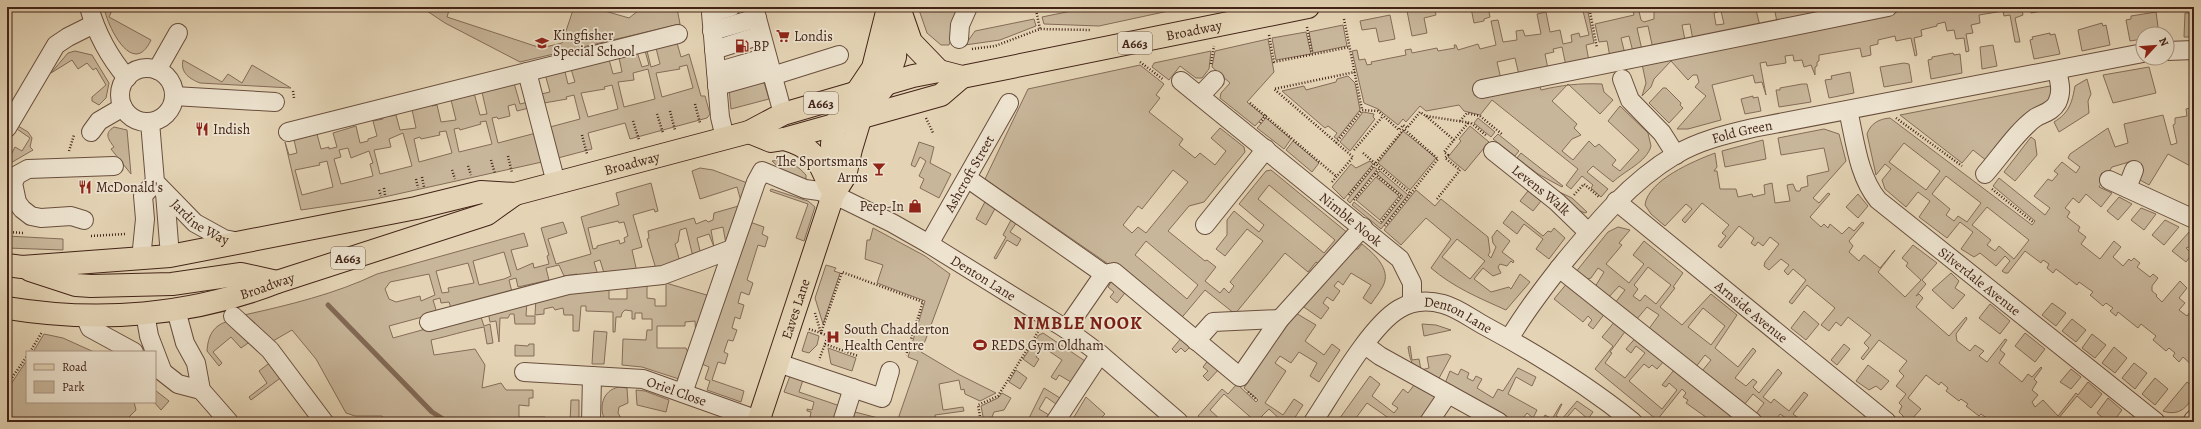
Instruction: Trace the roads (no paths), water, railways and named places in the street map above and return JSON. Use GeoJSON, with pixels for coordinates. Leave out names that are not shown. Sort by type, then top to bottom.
{"type":"FeatureCollection","features":[{"type":"Feature","properties":{"kind":"main road"},"geometry":{"type":"LineString","coordinates":[[834,126],[873,68],[887,12],[892,7]]}},
{"type":"Feature","properties":{"kind":"main road"},"geometry":{"type":"LineString","coordinates":[[899,7],[911,42],[939,71]]}},
{"type":"Feature","properties":{"kind":"main road"},"geometry":{"type":"LineString","coordinates":[[861,116],[886,84],[896,57],[899,7]]}},
{"type":"Feature","properties":{"kind":"main road","name":"Broadway"},"geometry":{"type":"LineString","coordinates":[[14,266],[142,259],[170,256],[416,208],[481,192],[514,194],[748,132],[783,114],[858,91],[939,71],[962,77],[1308,17]]}},
{"type":"Feature","properties":{"kind":"main road","name":"Broadway"},"geometry":{"type":"LineString","coordinates":[[748,132],[771,141],[784,139],[834,126],[861,116],[941,95],[962,77]]}},
{"type":"Feature","properties":{"kind":"main road","name":"Eaves Lane"},"geometry":{"type":"LineString","coordinates":[[758,421],[833,195],[845,176],[861,116]]}},
{"type":"Feature","properties":{"kind":"main road","name":"Eaves Lane"},"geometry":{"type":"LineString","coordinates":[[833,195],[832,150],[834,126]]}},
{"type":"Feature","properties":{"kind":"main road"},"geometry":{"type":"LineString","coordinates":[[784,139],[800,143],[819,162],[833,195]]}},
{"type":"Feature","properties":{"kind":"main road","name":"Broadway"},"geometry":{"type":"LineString","coordinates":[[7,308],[42,314],[85,316],[176,310],[245,294],[277,282],[486,214],[514,194]]}},
{"type":"Feature","properties":{"kind":"main road"},"geometry":{"type":"LineString","coordinates":[[170,256],[176,310]]}},
{"type":"Feature","properties":{"kind":"main road"},"geometry":{"type":"LineString","coordinates":[[142,259],[145,313]]}},
{"type":"Feature","properties":{"kind":"main road"},"geometry":{"type":"LineString","coordinates":[[14,266],[76,285],[172,284],[241,274],[277,282]]}},
{"type":"Feature","properties":{"kind":"street"},"geometry":{"type":"LineString","coordinates":[[89,7],[94,24],[117,66],[126,78]]}},
{"type":"Feature","properties":{"kind":"street"},"geometry":{"type":"LineString","coordinates":[[725,138],[720,117],[711,13],[731,7]]}},
{"type":"Feature","properties":{"kind":"street"},"geometry":{"type":"LineString","coordinates":[[962,44],[960,25],[968,7]]}},
{"type":"Feature","properties":{"kind":"street"},"geometry":{"type":"LineString","coordinates":[[1482,89],[1888,7]]}},
{"type":"Feature","properties":{"kind":"street"},"geometry":{"type":"LineString","coordinates":[[712,31],[755,12],[783,114]]}},
{"type":"Feature","properties":{"kind":"street"},"geometry":{"type":"LineString","coordinates":[[7,128],[56,46],[94,24]]}},
{"type":"Feature","properties":{"kind":"street"},"geometry":{"type":"LineString","coordinates":[[157,70],[178,33]]}},
{"type":"Feature","properties":{"kind":"street"},"geometry":{"type":"LineString","coordinates":[[288,132],[678,34]]}},
{"type":"Feature","properties":{"kind":"street"},"geometry":{"type":"LineString","coordinates":[[714,50],[761,35]]}},
{"type":"Feature","properties":{"kind":"street"},"geometry":{"type":"LineString","coordinates":[[2175,51],[2194,50]]}},
{"type":"Feature","properties":{"kind":"street"},"geometry":{"type":"LineString","coordinates":[[716,79],[839,55]]}},
{"type":"Feature","properties":{"kind":"street","name":"Fold Green"},"geometry":{"type":"LineString","coordinates":[[1509,339],[1528,309],[1588,232],[1609,200],[1676,155],[1704,143],[1753,128],[2135,55]]}},
{"type":"Feature","properties":{"kind":"street"},"geometry":{"type":"LineString","coordinates":[[150,68],[157,70],[168,78],[172,84],[174,96],[168,112],[163,117],[150,122],[134,118],[123,107],[121,92],[126,78],[137,70],[150,68]]}},
{"type":"Feature","properties":{"kind":"street"},"geometry":{"type":"LineString","coordinates":[[1987,180],[2027,125],[2036,118],[2050,111],[2057,104],[2061,88],[2057,70]]}},
{"type":"Feature","properties":{"kind":"street"},"geometry":{"type":"LineString","coordinates":[[527,72],[556,183]]}},
{"type":"Feature","properties":{"kind":"street"},"geometry":{"type":"LineString","coordinates":[[1200,96],[1212,74]]}},
{"type":"Feature","properties":{"kind":"street"},"geometry":{"type":"LineString","coordinates":[[1622,79],[1630,100],[1662,132],[1676,155]]}},
{"type":"Feature","properties":{"kind":"street","name":"Nimble Nook"},"geometry":{"type":"LineString","coordinates":[[1173,81],[1200,96],[1266,149],[1369,222],[1400,258],[1412,283],[1412,303]]}},
{"type":"Feature","properties":{"kind":"street"},"geometry":{"type":"LineString","coordinates":[[174,96],[275,102]]}},
{"type":"Feature","properties":{"kind":"street","name":"Ashcroft Street"},"geometry":{"type":"LineString","coordinates":[[929,244],[1009,104]]}},
{"type":"Feature","properties":{"kind":"street"},"geometry":{"type":"LineString","coordinates":[[83,130],[123,107]]}},
{"type":"Feature","properties":{"kind":"street","name":"Silverdale Avenue"},"geometry":{"type":"LineString","coordinates":[[1848,110],[1863,174],[1868,186],[1878,200],[2156,422]]}},
{"type":"Feature","properties":{"kind":"street","name":"Jardine Way"},"geometry":{"type":"LineString","coordinates":[[150,122],[170,256]]}},
{"type":"Feature","properties":{"kind":"street","name":"Levens Walk"},"geometry":{"type":"LineString","coordinates":[[1492,145],[1557,202],[1588,232]]}},
{"type":"Feature","properties":{"kind":"street"},"geometry":{"type":"LineString","coordinates":[[1205,225],[1266,149]]}},
{"type":"Feature","properties":{"kind":"street"},"geometry":{"type":"LineString","coordinates":[[31,216],[17,202],[10,186],[17,175],[28,169],[114,166]]}},
{"type":"Feature","properties":{"kind":"street"},"geometry":{"type":"LineString","coordinates":[[2127,188],[2134,170]]}},
{"type":"Feature","properties":{"kind":"street","name":"Denton Lane"},"geometry":{"type":"LineString","coordinates":[[732,249],[756,182],[762,171],[805,189],[833,195],[892,223],[929,244],[1066,329],[1100,354],[1179,422]]}},
{"type":"Feature","properties":{"kind":"street"},"geometry":{"type":"LineString","coordinates":[[967,178],[1104,274]]}},
{"type":"Feature","properties":{"kind":"street"},"geometry":{"type":"LineString","coordinates":[[2109,180],[2194,219]]}},
{"type":"Feature","properties":{"kind":"street"},"geometry":{"type":"LineString","coordinates":[[142,259],[144,196],[160,187]]}},
{"type":"Feature","properties":{"kind":"street","name":"Jardine Way"},"geometry":{"type":"LineString","coordinates":[[160,187],[195,223],[224,239],[240,242]]}},
{"type":"Feature","properties":{"kind":"street","name":"Arnside Avenue"},"geometry":{"type":"LineString","coordinates":[[1609,200],[1887,422]]}},
{"type":"Feature","properties":{"kind":"street"},"geometry":{"type":"LineString","coordinates":[[7,205],[16,215],[41,218],[71,216],[84,220]]}},
{"type":"Feature","properties":{"kind":"street"},"geometry":{"type":"LineString","coordinates":[[1066,329],[1104,274],[1114,272],[1240,377],[1280,319],[1369,222]]}},
{"type":"Feature","properties":{"kind":"street"},"geometry":{"type":"LineString","coordinates":[[429,322],[568,285],[663,275],[732,249]]}},
{"type":"Feature","properties":{"kind":"street"},"geometry":{"type":"LineString","coordinates":[[682,392],[732,249]]}},
{"type":"Feature","properties":{"kind":"street"},"geometry":{"type":"LineString","coordinates":[[1560,268],[1753,422]]}},
{"type":"Feature","properties":{"kind":"street","name":"Denton Lane"},"geometry":{"type":"LineString","coordinates":[[1313,422],[1378,327],[1390,315],[1412,303],[1427,301],[1443,304],[1509,339],[1592,390],[1633,422]]}},
{"type":"Feature","properties":{"kind":"street"},"geometry":{"type":"LineString","coordinates":[[176,310],[185,343],[196,363],[201,390],[228,422]]}},
{"type":"Feature","properties":{"kind":"street"},"geometry":{"type":"LineString","coordinates":[[145,313],[149,336],[154,351]]}},
{"type":"Feature","properties":{"kind":"street"},"geometry":{"type":"LineString","coordinates":[[85,316],[90,328],[132,351]]}},
{"type":"Feature","properties":{"kind":"street"},"geometry":{"type":"LineString","coordinates":[[233,316],[270,350],[324,422]]}},
{"type":"Feature","properties":{"kind":"street"},"geometry":{"type":"LineString","coordinates":[[1196,341],[1214,322],[1280,319]]}},
{"type":"Feature","properties":{"kind":"street"},"geometry":{"type":"LineString","coordinates":[[1365,345],[1380,356],[1499,422]]}},
{"type":"Feature","properties":{"kind":"street"},"geometry":{"type":"LineString","coordinates":[[1055,422],[1100,354]]}},
{"type":"Feature","properties":{"kind":"street"},"geometry":{"type":"LineString","coordinates":[[156,358],[159,368],[178,384],[201,390]]}},
{"type":"Feature","properties":{"kind":"street"},"geometry":{"type":"LineString","coordinates":[[778,363],[882,398],[890,372]]}},
{"type":"Feature","properties":{"kind":"street","name":"Oriel Close"},"geometry":{"type":"LineString","coordinates":[[524,372],[644,379],[758,421]]}},
{"type":"Feature","properties":{"kind":"street"},"geometry":{"type":"LineString","coordinates":[[591,422],[592,376]]}},
{"type":"Feature","properties":{"kind":"street"},"geometry":{"type":"LineString","coordinates":[[842,422],[853,388]]}},
{"type":"Feature","properties":{"kind":"street"},"geometry":{"type":"LineString","coordinates":[[1429,422],[1448,394]]}},
{"type":"Feature","properties":{"kind":"waterway"},"geometry":{"type":"LineString","coordinates":[[328,305],[432,412],[448,422]]}},
{"type":"Feature","properties":{"kind":"place","name":"Londis"},"geometry":{"type":"Point","coordinates":[783,36]}},
{"type":"Feature","properties":{"kind":"place","name":"Kingfisher Special School"},"geometry":{"type":"Point","coordinates":[542,43]}},
{"type":"Feature","properties":{"kind":"place","name":"BP"},"geometry":{"type":"Point","coordinates":[742,46]}},
{"type":"Feature","properties":{"kind":"place","name":"Indish"},"geometry":{"type":"Point","coordinates":[202,129]}},
{"type":"Feature","properties":{"kind":"place","name":"The Sportsmans Arms"},"geometry":{"type":"Point","coordinates":[879,169]}},
{"type":"Feature","properties":{"kind":"place","name":"McDonald's"},"geometry":{"type":"Point","coordinates":[85,187]}},
{"type":"Feature","properties":{"kind":"place","name":"Peep-In"},"geometry":{"type":"Point","coordinates":[915,206]}},
{"type":"Feature","properties":{"kind":"place","name":"South Chadderton Health Centre"},"geometry":{"type":"Point","coordinates":[833,337]}},
{"type":"Feature","properties":{"kind":"place","name":"REDS Gym Oldham"},"geometry":{"type":"Point","coordinates":[980,345]}},
{"type":"Feature","properties":{"kind":"district","name":"NIMBLE NOOK"},"geometry":{"type":"Point","coordinates":[1078,323]}}]}
